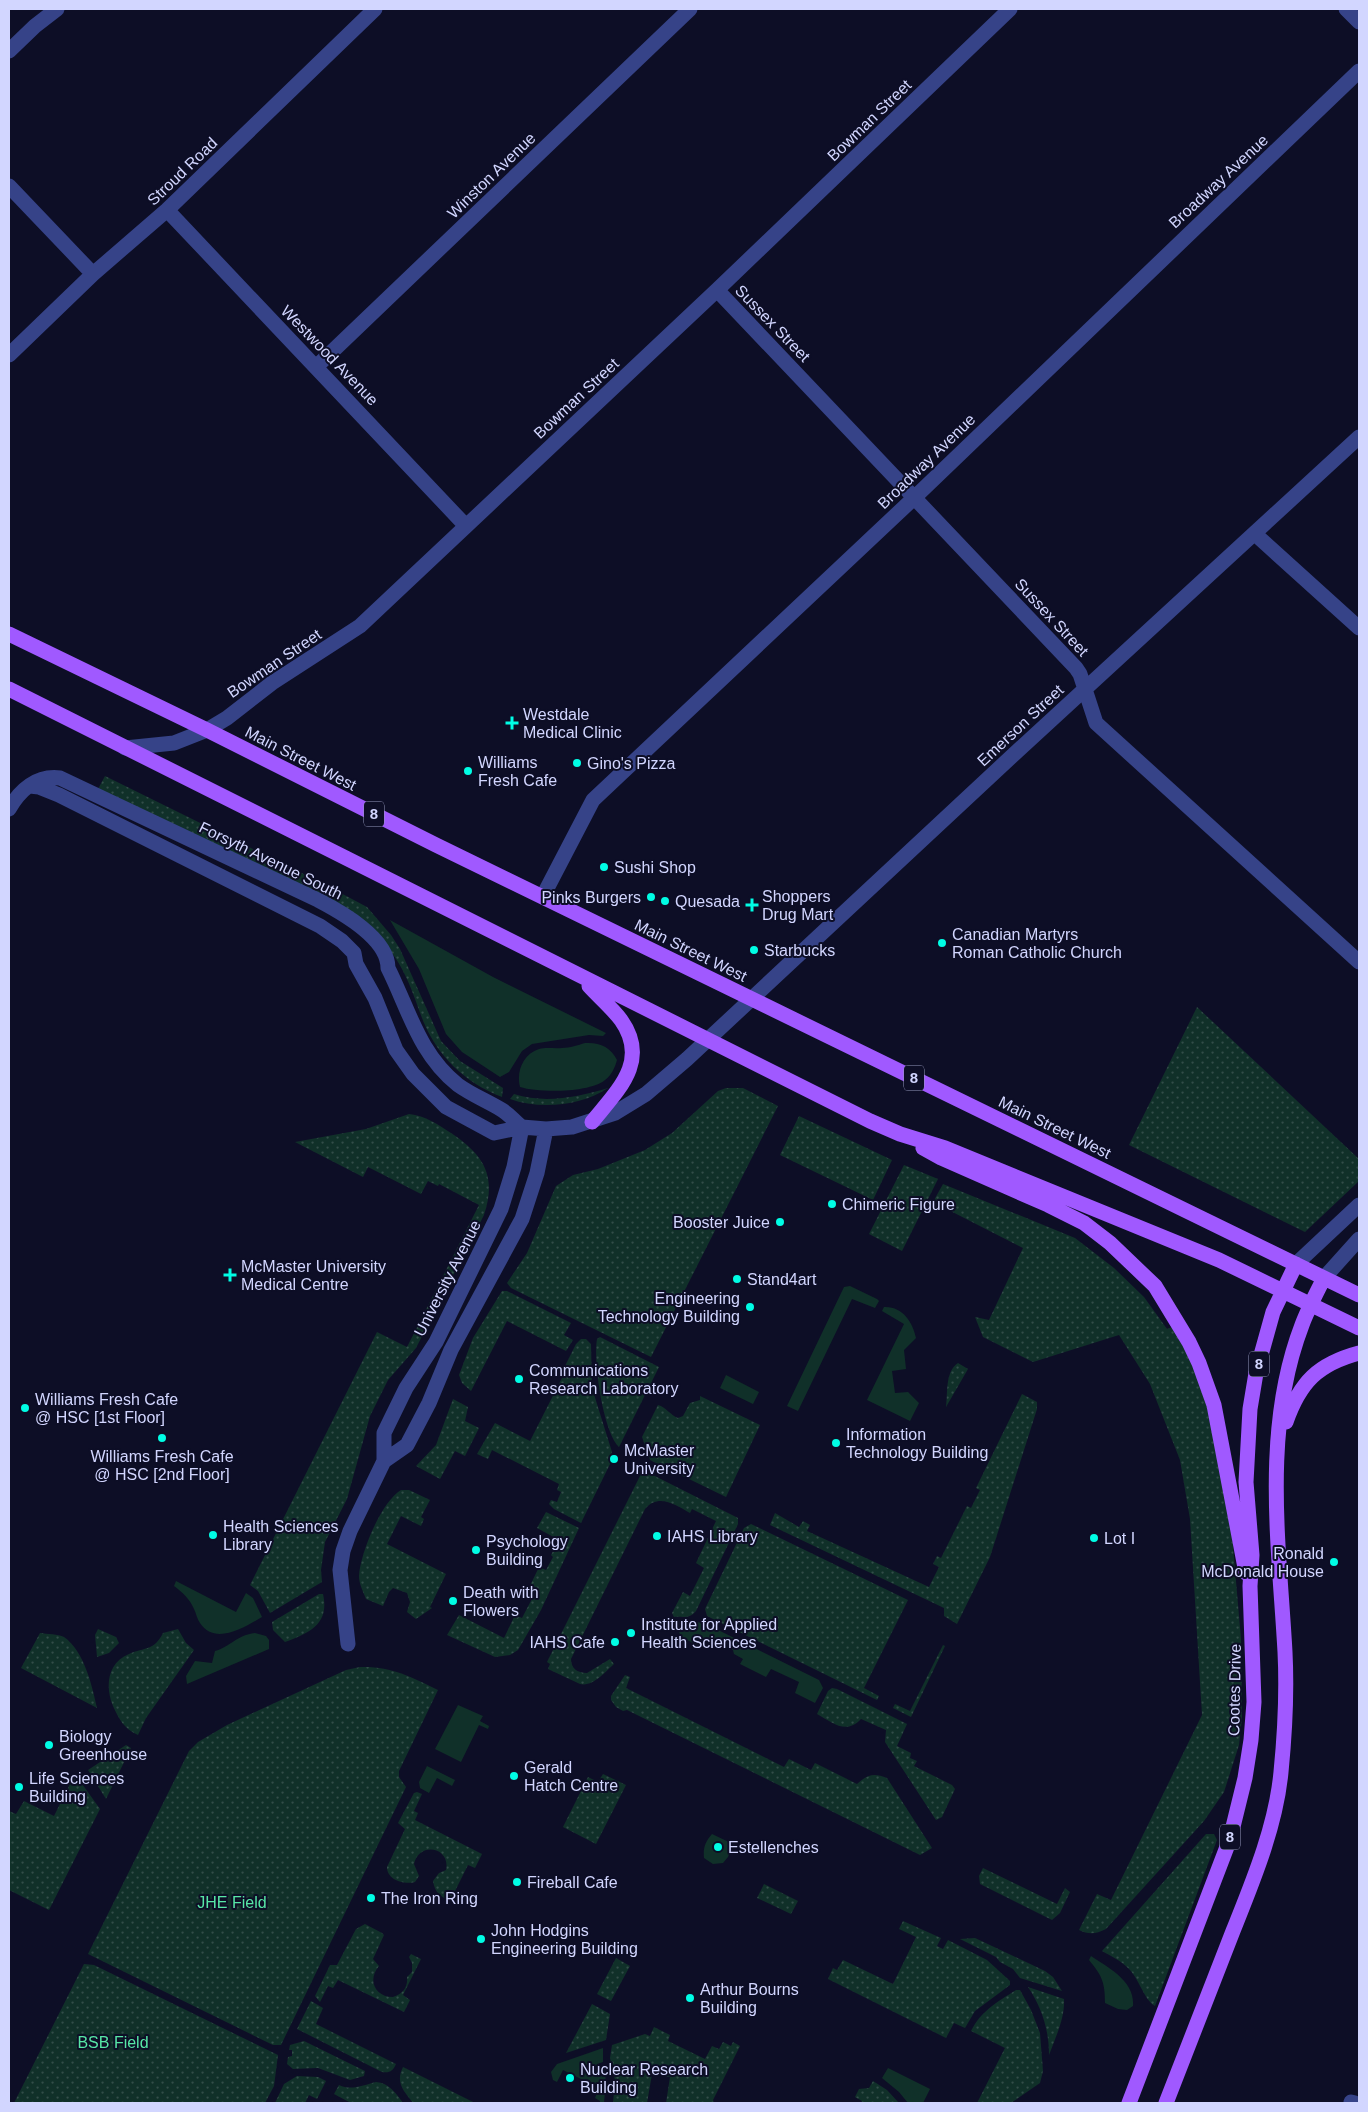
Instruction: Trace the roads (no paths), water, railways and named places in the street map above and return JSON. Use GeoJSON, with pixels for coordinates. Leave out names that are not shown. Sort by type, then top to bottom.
{"type":"FeatureCollection","features":[{"type":"Feature","properties":{"kind":"main road","name":"Main Street West"},"geometry":{"type":"LineString","coordinates":[[9,634],[1359,1296]]}},
{"type":"Feature","properties":{"kind":"main road"},"geometry":{"type":"LineString","coordinates":[[9,689],[581,978],[839,1106],[900,1134],[941,1158],[1084,1223],[1110,1243],[1154,1286],[1200,1363],[1214,1405],[1232,1492],[1241,1556],[1250,1586]]}},
{"type":"Feature","properties":{"kind":"main road"},"geometry":{"type":"LineString","coordinates":[[581,978],[620,1019],[632,1038],[633,1046],[630,1070],[592,1122]]}},
{"type":"Feature","properties":{"kind":"main road"},"geometry":{"type":"LineString","coordinates":[[900,1134],[945,1148],[1219,1260],[1359,1328]]}},
{"type":"Feature","properties":{"kind":"main road","name":"Cootes Drive"},"geometry":{"type":"LineString","coordinates":[[1129,2103],[1205,1907],[1230,1839],[1238,1810],[1251,1740],[1254,1702],[1250,1586],[1252,1555],[1246,1482],[1250,1408],[1256,1373],[1273,1312],[1296,1264]]}},
{"type":"Feature","properties":{"kind":"main road","name":"8"},"geometry":{"type":"LineString","coordinates":[[1166,2103],[1250,1887],[1268,1831],[1281,1774],[1285,1722],[1285,1664],[1276,1514],[1278,1445],[1292,1356],[1310,1304],[1324,1278]]}},
{"type":"Feature","properties":{"kind":"main road"},"geometry":{"type":"LineString","coordinates":[[1278,1445],[1294,1404],[1308,1380],[1327,1365],[1359,1353]]}},
{"type":"Feature","properties":{"kind":"main road"},"geometry":{"type":"LineString","coordinates":[[1125,2103],[1140,2074]]}},
{"type":"Feature","properties":{"kind":"street"},"geometry":{"type":"LineString","coordinates":[[9,51],[58,9]]}},
{"type":"Feature","properties":{"kind":"street","name":"Stroud Road"},"geometry":{"type":"LineString","coordinates":[[9,355],[93,274],[167,210],[375,9]]}},
{"type":"Feature","properties":{"kind":"street","name":"Winston Avenue"},"geometry":{"type":"LineString","coordinates":[[317,366],[690,9]]}},
{"type":"Feature","properties":{"kind":"street","name":"Bowman Street"},"geometry":{"type":"LineString","coordinates":[[125,748],[174,743],[207,730],[227,718],[265,688],[360,626],[465,525],[717,290],[1010,9]]}},
{"type":"Feature","properties":{"kind":"street"},"geometry":{"type":"LineString","coordinates":[[1346,9],[1359,22]]}},
{"type":"Feature","properties":{"kind":"street","name":"Broadway Avenue"},"geometry":{"type":"LineString","coordinates":[[542,896],[593,800],[915,496],[1359,71]]}},
{"type":"Feature","properties":{"kind":"street"},"geometry":{"type":"LineString","coordinates":[[9,186],[93,274]]}},
{"type":"Feature","properties":{"kind":"street","name":"Westwood Avenue"},"geometry":{"type":"LineString","coordinates":[[167,210],[317,366],[465,525]]}},
{"type":"Feature","properties":{"kind":"street","name":"Sussex Street"},"geometry":{"type":"LineString","coordinates":[[717,290],[915,496],[1076,668],[1096,723],[1359,962]]}},
{"type":"Feature","properties":{"kind":"street","name":"Emerson Street"},"geometry":{"type":"LineString","coordinates":[[708,1041],[1085,689],[1359,437]]}},
{"type":"Feature","properties":{"kind":"street"},"geometry":{"type":"LineString","coordinates":[[1255,534],[1359,628]]}},
{"type":"Feature","properties":{"kind":"street","name":"Forsyth Avenue South"},"geometry":{"type":"LineString","coordinates":[[9,808],[37,780],[52,777],[74,784],[318,900],[352,920],[374,939],[387,958],[388,968],[420,1042],[434,1062],[471,1094],[502,1110],[522,1128]]}},
{"type":"Feature","properties":{"kind":"street"},"geometry":{"type":"LineString","coordinates":[[28,787],[48,790],[80,805],[229,879],[332,933],[354,953],[356,964],[379,1007],[396,1050],[413,1074],[436,1099],[458,1116],[494,1134],[522,1128],[572,1127],[592,1122],[632,1104],[708,1041]]}},
{"type":"Feature","properties":{"kind":"street","name":"University Avenue"},"geometry":{"type":"LineString","coordinates":[[348,1644],[340,1570],[343,1551],[350,1531],[384,1461],[384,1433],[406,1388],[436,1342],[501,1209],[514,1167],[522,1128]]}},
{"type":"Feature","properties":{"kind":"street","name":"University Avenue"},"geometry":{"type":"LineString","coordinates":[[384,1461],[407,1445],[429,1403],[456,1341],[522,1219],[537,1173],[546,1129]]}},
{"type":"Feature","properties":{"kind":"street"},"geometry":{"type":"LineString","coordinates":[[1296,1264],[1359,1205]]}},
{"type":"Feature","properties":{"kind":"street"},"geometry":{"type":"LineString","coordinates":[[1324,1278],[1359,1239]]}},
{"type":"Feature","properties":{"kind":"place","name":"Westdale Medical Clinic"},"geometry":{"type":"Point","coordinates":[512,723]}},
{"type":"Feature","properties":{"kind":"place","name":"Gino's Pizza"},"geometry":{"type":"Point","coordinates":[577,763]}},
{"type":"Feature","properties":{"kind":"place","name":"Williams Fresh Cafe"},"geometry":{"type":"Point","coordinates":[468,771]}},
{"type":"Feature","properties":{"kind":"place","name":"Sushi Shop"},"geometry":{"type":"Point","coordinates":[604,867]}},
{"type":"Feature","properties":{"kind":"place","name":"Pinks Burgers"},"geometry":{"type":"Point","coordinates":[651,897]}},
{"type":"Feature","properties":{"kind":"place","name":"Quesada"},"geometry":{"type":"Point","coordinates":[665,901]}},
{"type":"Feature","properties":{"kind":"place","name":"Shoppers Drug Mart"},"geometry":{"type":"Point","coordinates":[752,905]}},
{"type":"Feature","properties":{"kind":"place","name":"Canadian Martyrs Roman Catholic Church"},"geometry":{"type":"Point","coordinates":[942,943]}},
{"type":"Feature","properties":{"kind":"place","name":"Starbucks"},"geometry":{"type":"Point","coordinates":[754,950]}},
{"type":"Feature","properties":{"kind":"place","name":"Chimeric Figure"},"geometry":{"type":"Point","coordinates":[832,1204]}},
{"type":"Feature","properties":{"kind":"place","name":"Booster Juice"},"geometry":{"type":"Point","coordinates":[780,1222]}},
{"type":"Feature","properties":{"kind":"place","name":"McMaster University Medical Centre"},"geometry":{"type":"Point","coordinates":[230,1275]}},
{"type":"Feature","properties":{"kind":"place","name":"Stand4art"},"geometry":{"type":"Point","coordinates":[737,1279]}},
{"type":"Feature","properties":{"kind":"place","name":"Engineering Technology Building"},"geometry":{"type":"Point","coordinates":[750,1307]}},
{"type":"Feature","properties":{"kind":"place","name":"Communications Research Laboratory"},"geometry":{"type":"Point","coordinates":[519,1379]}},
{"type":"Feature","properties":{"kind":"place","name":"Williams Fresh Cafe @ HSC [1st Floor]"},"geometry":{"type":"Point","coordinates":[25,1408]}},
{"type":"Feature","properties":{"kind":"place","name":"Williams Fresh Cafe @ HSC [2nd Floor]"},"geometry":{"type":"Point","coordinates":[162,1438]}},
{"type":"Feature","properties":{"kind":"place","name":"Information Technology Building"},"geometry":{"type":"Point","coordinates":[836,1443]}},
{"type":"Feature","properties":{"kind":"place","name":"McMaster University"},"geometry":{"type":"Point","coordinates":[614,1459]}},
{"type":"Feature","properties":{"kind":"place","name":"Health Sciences Library"},"geometry":{"type":"Point","coordinates":[213,1535]}},
{"type":"Feature","properties":{"kind":"place","name":"IAHS Library"},"geometry":{"type":"Point","coordinates":[657,1536]}},
{"type":"Feature","properties":{"kind":"place","name":"Lot I"},"geometry":{"type":"Point","coordinates":[1094,1538]}},
{"type":"Feature","properties":{"kind":"place","name":"Psychology Building"},"geometry":{"type":"Point","coordinates":[476,1550]}},
{"type":"Feature","properties":{"kind":"place","name":"Ronald McDonald House"},"geometry":{"type":"Point","coordinates":[1334,1562]}},
{"type":"Feature","properties":{"kind":"place","name":"Death with Flowers"},"geometry":{"type":"Point","coordinates":[453,1601]}},
{"type":"Feature","properties":{"kind":"place","name":"Institute for Applied Health Sciences"},"geometry":{"type":"Point","coordinates":[631,1633]}},
{"type":"Feature","properties":{"kind":"place","name":"IAHS Cafe"},"geometry":{"type":"Point","coordinates":[615,1642]}},
{"type":"Feature","properties":{"kind":"place","name":"Biology Greenhouse"},"geometry":{"type":"Point","coordinates":[49,1745]}},
{"type":"Feature","properties":{"kind":"place","name":"Gerald Hatch Centre"},"geometry":{"type":"Point","coordinates":[514,1776]}},
{"type":"Feature","properties":{"kind":"place","name":"Life Sciences Building"},"geometry":{"type":"Point","coordinates":[19,1787]}},
{"type":"Feature","properties":{"kind":"place","name":"Estellenches"},"geometry":{"type":"Point","coordinates":[718,1847]}},
{"type":"Feature","properties":{"kind":"place","name":"Fireball Cafe"},"geometry":{"type":"Point","coordinates":[517,1882]}},
{"type":"Feature","properties":{"kind":"place","name":"The Iron Ring"},"geometry":{"type":"Point","coordinates":[371,1898]}},
{"type":"Feature","properties":{"kind":"place","name":"John Hodgins Engineering Building"},"geometry":{"type":"Point","coordinates":[481,1939]}},
{"type":"Feature","properties":{"kind":"place","name":"Arthur Bourns Building"},"geometry":{"type":"Point","coordinates":[690,1998]}},
{"type":"Feature","properties":{"kind":"place","name":"Nuclear Research Building"},"geometry":{"type":"Point","coordinates":[570,2078]}},
{"type":"Feature","properties":{"kind":"park label","name":"JHE Field"},"geometry":{"type":"Point","coordinates":[232,1902]}},
{"type":"Feature","properties":{"kind":"park label","name":"BSB Field"},"geometry":{"type":"Point","coordinates":[113,2042]}}]}
